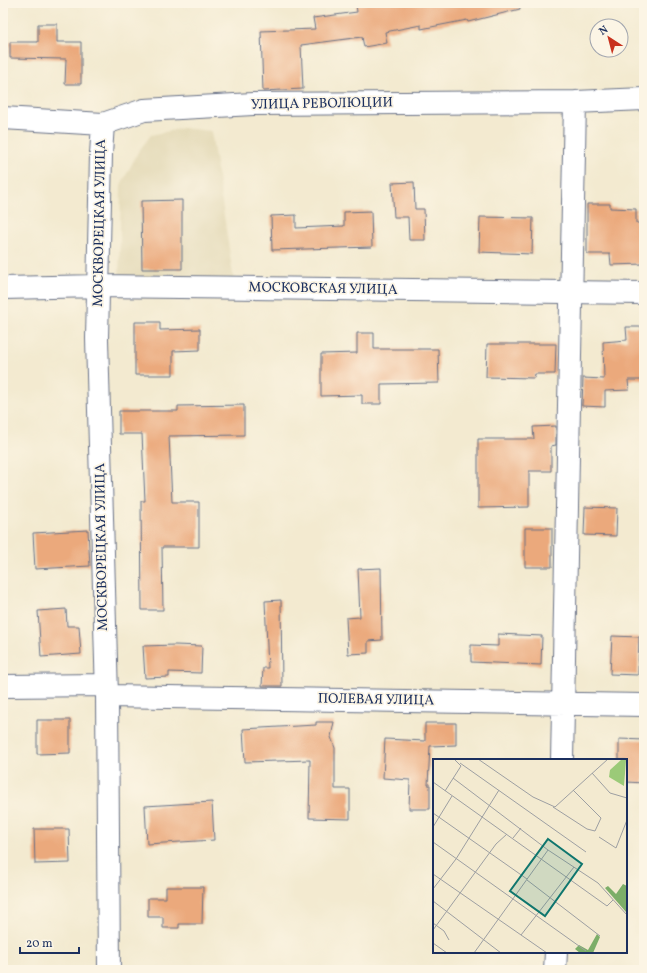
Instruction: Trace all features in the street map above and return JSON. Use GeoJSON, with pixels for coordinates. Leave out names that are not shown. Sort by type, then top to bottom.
{"type":"FeatureCollection","features":[{"type":"Feature","properties":{"kind":"street","name":"УЛИЦА РЕВОЛЮЦИИ"},"geometry":{"type":"LineString","coordinates":[[3,118],[103,124],[144,110],[253,104],[575,102],[644,99]]}},
{"type":"Feature","properties":{"kind":"street"},"geometry":{"type":"LineString","coordinates":[[562,759],[575,102]]}},
{"type":"Feature","properties":{"kind":"street","name":"МОСКВОРЕЦКАЯ УЛИЦА"},"geometry":{"type":"LineString","coordinates":[[103,124],[97,339],[106,691],[109,970]]}},
{"type":"Feature","properties":{"kind":"street","name":"МОСКОВСКАЯ УЛИЦА"},"geometry":{"type":"LineString","coordinates":[[3,288],[99,286],[644,293]]}},
{"type":"Feature","properties":{"kind":"street","name":"ПОЛЕВАЯ УЛИЦА"},"geometry":{"type":"LineString","coordinates":[[3,686],[106,691],[644,705]]}},
{"type":"Feature","properties":{"kind":"street"},"geometry":{"type":"LineString","coordinates":[[555,970],[556,953]]}},
{"type":"Feature","properties":{"kind":"shaded area"},"geometry":{"type":"Polygon","coordinates":[[[183,128],[211,131],[234,281],[119,280],[121,185],[138,152],[151,135],[183,128]]]}},
{"type":"Feature","properties":{"kind":"building"},"geometry":{"type":"Polygon","coordinates":[[[368,3],[519,3],[520,9],[468,22],[467,20],[421,29],[421,25],[385,32],[387,43],[364,47],[362,37],[301,45],[303,89],[263,91],[261,31],[315,29],[313,18],[357,12],[356,5],[368,3]]]}},
{"type":"Feature","properties":{"kind":"building"},"geometry":{"type":"Polygon","coordinates":[[[38,24],[57,24],[57,42],[81,42],[81,84],[65,84],[66,59],[10,58],[10,42],[38,42],[38,24]]]}},
{"type":"Feature","properties":{"kind":"building"},"geometry":{"type":"Polygon","coordinates":[[[414,182],[415,209],[424,209],[425,240],[409,240],[408,217],[394,217],[392,183],[414,182]]]}},
{"type":"Feature","properties":{"kind":"building"},"geometry":{"type":"Polygon","coordinates":[[[182,200],[182,269],[142,269],[141,201],[182,200]]]}},
{"type":"Feature","properties":{"kind":"building"},"geometry":{"type":"Polygon","coordinates":[[[587,204],[610,204],[610,208],[636,209],[636,223],[644,223],[644,264],[611,265],[610,254],[587,254],[587,204]]]}},
{"type":"Feature","properties":{"kind":"building"},"geometry":{"type":"Polygon","coordinates":[[[371,211],[372,247],[272,250],[271,216],[296,215],[296,228],[344,226],[344,212],[371,211]]]}},
{"type":"Feature","properties":{"kind":"building"},"geometry":{"type":"Polygon","coordinates":[[[480,217],[533,218],[532,254],[479,252],[480,217]]]}},
{"type":"Feature","properties":{"kind":"building"},"geometry":{"type":"Polygon","coordinates":[[[135,322],[160,322],[160,330],[200,329],[200,350],[173,351],[173,375],[135,375],[135,322]]]}},
{"type":"Feature","properties":{"kind":"building"},"geometry":{"type":"Polygon","coordinates":[[[626,327],[644,327],[644,380],[628,380],[629,390],[605,391],[605,407],[582,406],[583,378],[604,379],[603,342],[627,340],[626,327]]]}},
{"type":"Feature","properties":{"kind":"building"},"geometry":{"type":"Polygon","coordinates":[[[357,333],[374,333],[374,349],[438,349],[439,383],[381,384],[381,404],[362,404],[362,395],[321,396],[321,354],[357,353],[357,333]]]}},
{"type":"Feature","properties":{"kind":"building"},"geometry":{"type":"Polygon","coordinates":[[[487,344],[556,344],[555,374],[535,374],[534,378],[486,377],[487,344]]]}},
{"type":"Feature","properties":{"kind":"building"},"geometry":{"type":"Polygon","coordinates":[[[244,405],[244,435],[169,436],[172,502],[199,502],[199,547],[162,547],[163,610],[142,610],[141,501],[145,501],[142,434],[119,434],[119,411],[178,411],[178,406],[244,405]]]}},
{"type":"Feature","properties":{"kind":"building"},"geometry":{"type":"Polygon","coordinates":[[[556,426],[556,445],[551,446],[551,471],[529,471],[529,507],[478,508],[478,439],[534,439],[533,427],[556,426]]]}},
{"type":"Feature","properties":{"kind":"building"},"geometry":{"type":"Polygon","coordinates":[[[585,507],[617,508],[616,536],[584,535],[585,507]]]}},
{"type":"Feature","properties":{"kind":"building"},"geometry":{"type":"Polygon","coordinates":[[[525,528],[552,528],[552,567],[525,567],[525,528]]]}},
{"type":"Feature","properties":{"kind":"building"},"geometry":{"type":"Polygon","coordinates":[[[88,530],[90,566],[35,569],[33,533],[88,530]]]}},
{"type":"Feature","properties":{"kind":"building"},"geometry":{"type":"Polygon","coordinates":[[[381,568],[382,640],[368,641],[368,653],[348,654],[346,618],[360,617],[358,569],[381,568]]]}},
{"type":"Feature","properties":{"kind":"building"},"geometry":{"type":"Polygon","coordinates":[[[281,600],[282,686],[262,686],[263,668],[268,668],[265,601],[281,600]]]}},
{"type":"Feature","properties":{"kind":"building"},"geometry":{"type":"Polygon","coordinates":[[[66,609],[67,626],[79,626],[81,654],[41,657],[38,611],[66,609]]]}},
{"type":"Feature","properties":{"kind":"building"},"geometry":{"type":"Polygon","coordinates":[[[498,634],[542,636],[541,665],[471,662],[471,645],[498,646],[498,634]]]}},
{"type":"Feature","properties":{"kind":"building"},"geometry":{"type":"Polygon","coordinates":[[[612,636],[639,637],[638,675],[610,674],[612,636]]]}},
{"type":"Feature","properties":{"kind":"building"},"geometry":{"type":"Polygon","coordinates":[[[143,646],[202,646],[201,673],[169,672],[169,677],[145,678],[143,646]]]}},
{"type":"Feature","properties":{"kind":"building"},"geometry":{"type":"Polygon","coordinates":[[[37,720],[70,720],[70,753],[37,754],[37,720]]]}},
{"type":"Feature","properties":{"kind":"building"},"geometry":{"type":"Polygon","coordinates":[[[316,722],[334,722],[331,737],[335,748],[335,789],[350,789],[350,819],[309,818],[310,760],[245,762],[243,729],[316,725],[316,722]]]}},
{"type":"Feature","properties":{"kind":"building"},"geometry":{"type":"Polygon","coordinates":[[[425,723],[456,723],[456,745],[430,746],[428,785],[430,785],[430,809],[409,809],[410,780],[383,778],[385,739],[425,741],[425,723]]]}},
{"type":"Feature","properties":{"kind":"building"},"geometry":{"type":"Polygon","coordinates":[[[619,739],[644,740],[644,783],[627,782],[627,759],[619,759],[619,739]]]}},
{"type":"Feature","properties":{"kind":"building"},"geometry":{"type":"Polygon","coordinates":[[[212,802],[214,840],[147,844],[145,806],[212,802]]]}},
{"type":"Feature","properties":{"kind":"building"},"geometry":{"type":"Polygon","coordinates":[[[34,829],[69,829],[70,863],[35,864],[34,829]]]}},
{"type":"Feature","properties":{"kind":"building"},"geometry":{"type":"Polygon","coordinates":[[[166,887],[203,887],[202,924],[179,924],[179,928],[163,928],[163,917],[148,917],[148,898],[166,898],[166,887]]]}}]}
